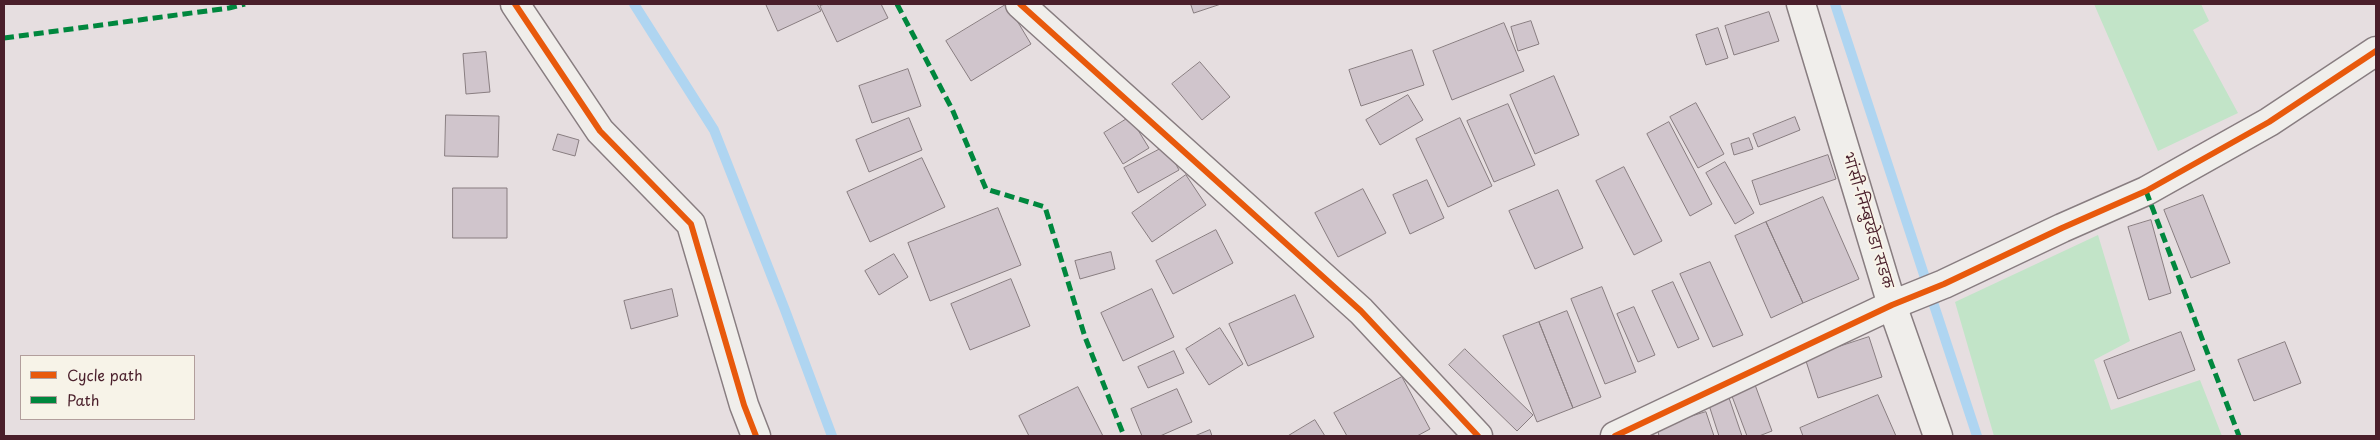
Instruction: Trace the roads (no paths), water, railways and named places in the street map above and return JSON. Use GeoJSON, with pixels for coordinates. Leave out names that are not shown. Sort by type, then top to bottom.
{"type":"FeatureCollection","features":[{"type":"Feature","properties":{"kind":"street"},"geometry":{"type":"LineString","coordinates":[[515,4],[600,131],[691,224],[744,405],[756,436]]}},
{"type":"Feature","properties":{"kind":"street"},"geometry":{"type":"LineString","coordinates":[[1020,4],[1361,311],[1478,436]]}},
{"type":"Feature","properties":{"kind":"street","name":"भांसी-निम्बुखेडा सडक"},"geometry":{"type":"LineString","coordinates":[[1801,4],[1892,305],[1938,436]]}},
{"type":"Feature","properties":{"kind":"street"},"geometry":{"type":"LineString","coordinates":[[1615,436],[1892,305],[1944,284],[2062,228],[2146,191],[2269,122],[2376,51]]}},
{"type":"Feature","properties":{"kind":"waterway"},"geometry":{"type":"LineString","coordinates":[[634,4],[714,130],[832,436]]}},
{"type":"Feature","properties":{"kind":"waterway"},"geometry":{"type":"LineString","coordinates":[[1835,4],[1977,436]]}}]}
